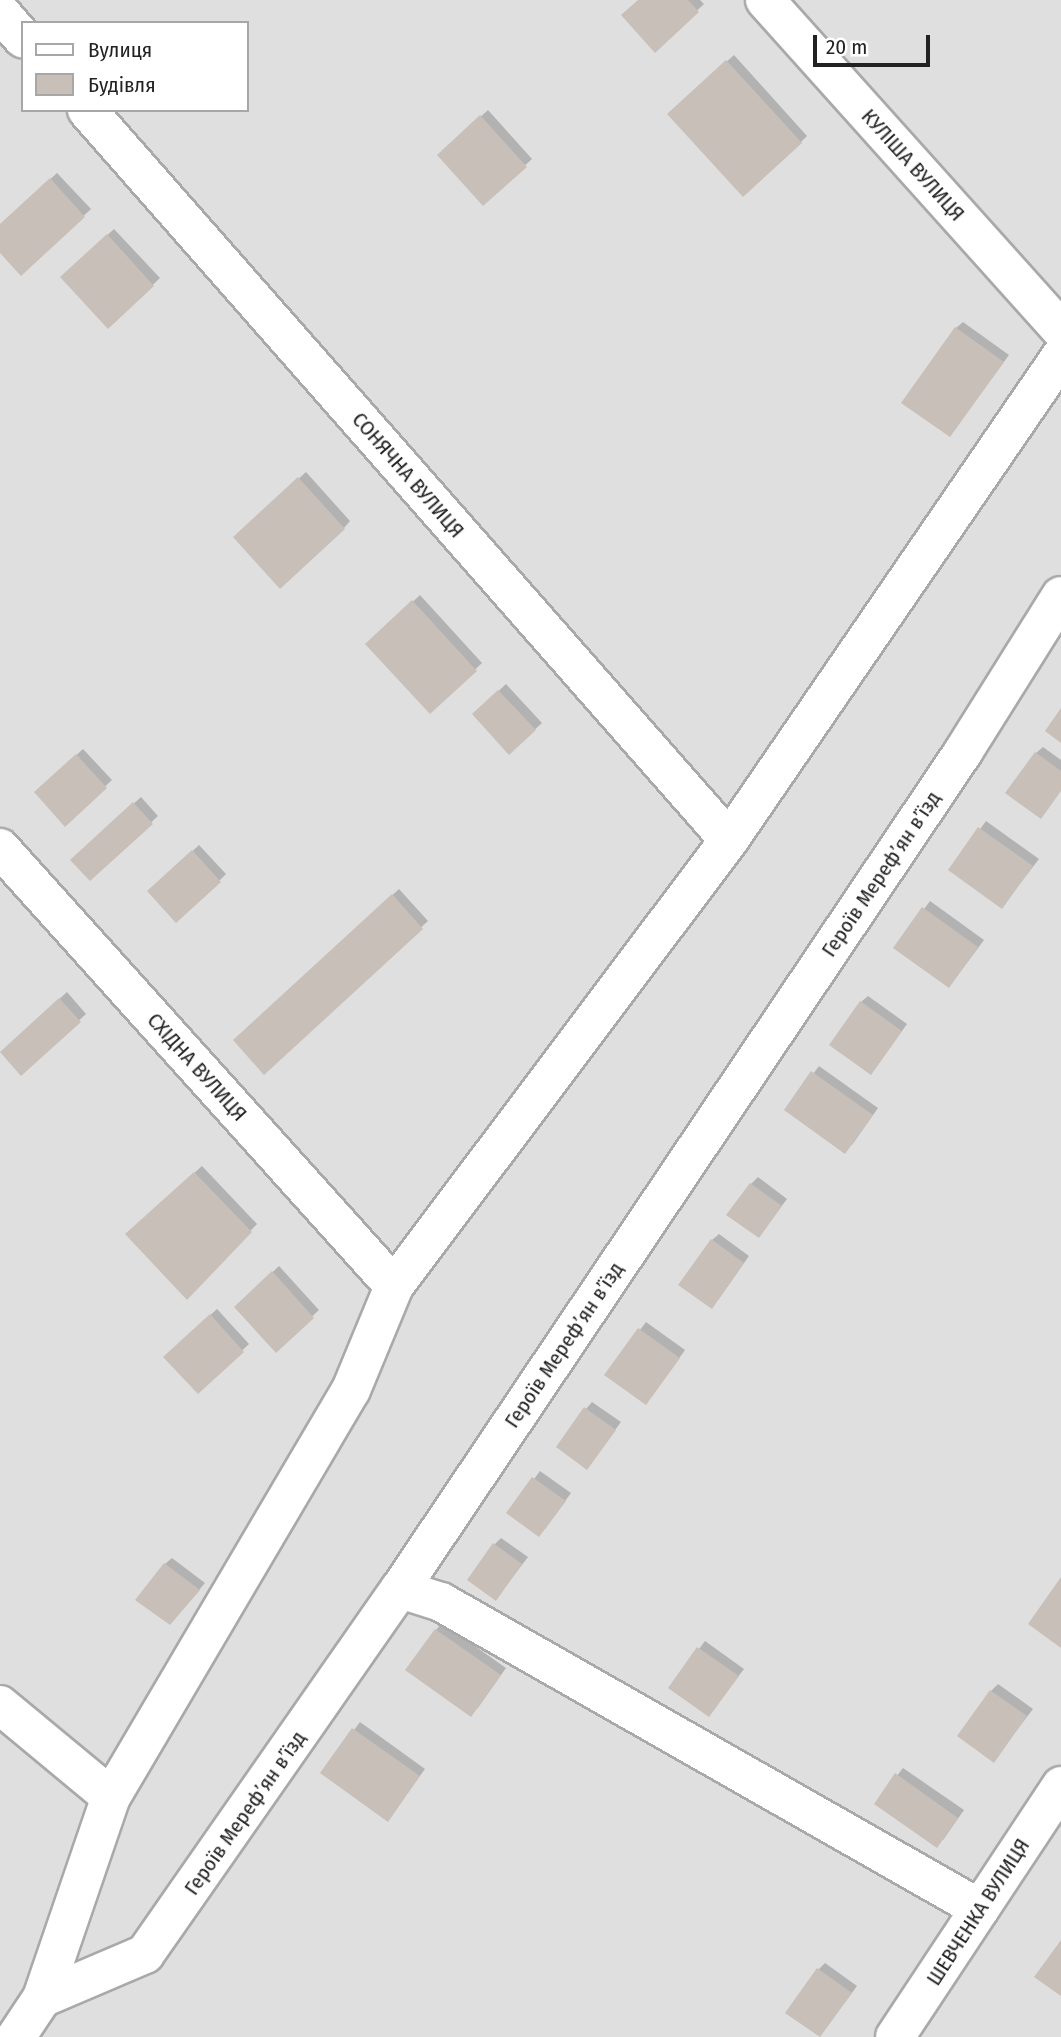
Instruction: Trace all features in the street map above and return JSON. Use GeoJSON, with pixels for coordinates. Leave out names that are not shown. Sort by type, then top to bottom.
{"type":"FeatureCollection","features":[{"type":"Feature","properties":{"kind":"street","name":"КУЛІША ВУЛИЦЯ"},"geometry":{"type":"LineString","coordinates":[[765,0],[1061,330]]}},
{"type":"Feature","properties":{"kind":"street"},"geometry":{"type":"LineString","coordinates":[[0,12],[21,36]]}},
{"type":"Feature","properties":{"kind":"street","name":"СОНЯЧНА ВУЛИЦЯ"},"geometry":{"type":"LineString","coordinates":[[89,112],[729,840]]}},
{"type":"Feature","properties":{"kind":"street"},"geometry":{"type":"LineString","coordinates":[[16,2037],[42,1998],[111,1797],[351,1390],[394,1286],[729,840],[1061,356]]}},
{"type":"Feature","properties":{"kind":"street","name":"Героїв Мерефʼян вʼїзд"},"geometry":{"type":"LineString","coordinates":[[42,1998],[145,1954],[400,1589],[963,752],[1061,596]]}},
{"type":"Feature","properties":{"kind":"street","name":"СХІДНА ВУЛИЦЯ"},"geometry":{"type":"LineString","coordinates":[[0,848],[394,1286]]}},
{"type":"Feature","properties":{"kind":"street"},"geometry":{"type":"LineString","coordinates":[[400,1589],[441,1602],[980,1909]]}},
{"type":"Feature","properties":{"kind":"street"},"geometry":{"type":"LineString","coordinates":[[0,1705],[111,1797]]}},
{"type":"Feature","properties":{"kind":"street","name":"ШЕВЧЕНКА ВУЛИЦЯ"},"geometry":{"type":"LineString","coordinates":[[895,2037],[980,1909],[1058,1799]]}},
{"type":"Feature","properties":{"kind":"shaded area"},"geometry":{"type":"Polygon","coordinates":[[[0,0],[1061,0],[1061,2037],[0,2037],[0,0]]]}},
{"type":"Feature","properties":{"kind":"building"},"geometry":{"type":"Polygon","coordinates":[[[638,0],[688,0],[699,12],[655,53],[621,15],[638,0]]]}},
{"type":"Feature","properties":{"kind":"building"},"geometry":{"type":"Polygon","coordinates":[[[726,60],[802,143],[743,197],[667,114],[726,60]]]}},
{"type":"Feature","properties":{"kind":"building"},"geometry":{"type":"Polygon","coordinates":[[[480,115],[527,167],[483,206],[437,155],[480,115]]]}},
{"type":"Feature","properties":{"kind":"building"},"geometry":{"type":"Polygon","coordinates":[[[50,178],[85,217],[21,276],[0,253],[0,224],[50,178]]]}},
{"type":"Feature","properties":{"kind":"building"},"geometry":{"type":"Polygon","coordinates":[[[107,234],[154,286],[108,329],[60,277],[107,234]]]}},
{"type":"Feature","properties":{"kind":"building"},"geometry":{"type":"Polygon","coordinates":[[[955,327],[1004,362],[950,437],[901,403],[955,327]]]}},
{"type":"Feature","properties":{"kind":"building"},"geometry":{"type":"Polygon","coordinates":[[[298,477],[345,529],[280,589],[233,537],[298,477]]]}},
{"type":"Feature","properties":{"kind":"building"},"geometry":{"type":"Polygon","coordinates":[[[412,600],[477,671],[430,714],[365,644],[412,600]]]}},
{"type":"Feature","properties":{"kind":"building"},"geometry":{"type":"Polygon","coordinates":[[[498,690],[536,730],[509,755],[472,714],[498,690]]]}},
{"type":"Feature","properties":{"kind":"building"},"geometry":{"type":"Polygon","coordinates":[[[1061,708],[1061,743],[1045,731],[1061,708]]]}},
{"type":"Feature","properties":{"kind":"building"},"geometry":{"type":"Polygon","coordinates":[[[1035,752],[1061,771],[1061,791],[1041,819],[1005,793],[1035,752]]]}},
{"type":"Feature","properties":{"kind":"building"},"geometry":{"type":"Polygon","coordinates":[[[76,754],[107,788],[65,827],[34,792],[76,754]]]}},
{"type":"Feature","properties":{"kind":"building"},"geometry":{"type":"Polygon","coordinates":[[[133,802],[153,824],[90,881],[70,860],[133,802]]]}},
{"type":"Feature","properties":{"kind":"building"},"geometry":{"type":"Polygon","coordinates":[[[978,827],[1033,866],[1002,909],[948,870],[978,827]]]}},
{"type":"Feature","properties":{"kind":"building"},"geometry":{"type":"Polygon","coordinates":[[[192,850],[221,882],[176,923],[147,891],[192,850]]]}},
{"type":"Feature","properties":{"kind":"building"},"geometry":{"type":"Polygon","coordinates":[[[392,894],[423,929],[264,1075],[233,1040],[392,894]]]}},
{"type":"Feature","properties":{"kind":"building"},"geometry":{"type":"Polygon","coordinates":[[[922,907],[978,947],[949,988],[893,948],[922,907]]]}},
{"type":"Feature","properties":{"kind":"building"},"geometry":{"type":"Polygon","coordinates":[[[59,998],[81,1022],[21,1076],[0,1052],[59,998]]]}},
{"type":"Feature","properties":{"kind":"building"},"geometry":{"type":"Polygon","coordinates":[[[860,1001],[902,1031],[871,1075],[829,1045],[860,1001]]]}},
{"type":"Feature","properties":{"kind":"building"},"geometry":{"type":"Polygon","coordinates":[[[811,1071],[873,1115],[845,1154],[784,1110],[811,1071]]]}},
{"type":"Feature","properties":{"kind":"building"},"geometry":{"type":"Polygon","coordinates":[[[194,1172],[252,1232],[187,1300],[125,1234],[194,1172]]]}},
{"type":"Feature","properties":{"kind":"building"},"geometry":{"type":"Polygon","coordinates":[[[750,1183],[782,1206],[759,1238],[726,1215],[750,1183]]]}},
{"type":"Feature","properties":{"kind":"building"},"geometry":{"type":"Polygon","coordinates":[[[711,1239],[744,1263],[712,1309],[678,1285],[711,1239]]]}},
{"type":"Feature","properties":{"kind":"building"},"geometry":{"type":"Polygon","coordinates":[[[272,1271],[314,1318],[276,1353],[234,1307],[272,1271]]]}},
{"type":"Feature","properties":{"kind":"building"},"geometry":{"type":"Polygon","coordinates":[[[210,1314],[244,1352],[198,1394],[163,1357],[210,1314]]]}},
{"type":"Feature","properties":{"kind":"building"},"geometry":{"type":"Polygon","coordinates":[[[638,1328],[680,1358],[646,1405],[604,1375],[638,1328]]]}},
{"type":"Feature","properties":{"kind":"building"},"geometry":{"type":"Polygon","coordinates":[[[584,1407],[616,1430],[587,1470],[556,1447],[584,1407]]]}},
{"type":"Feature","properties":{"kind":"building"},"geometry":{"type":"Polygon","coordinates":[[[532,1477],[566,1501],[539,1537],[506,1513],[532,1477]]]}},
{"type":"Feature","properties":{"kind":"building"},"geometry":{"type":"Polygon","coordinates":[[[493,1543],[522,1564],[496,1601],[467,1580],[493,1543]]]}},
{"type":"Feature","properties":{"kind":"building"},"geometry":{"type":"Polygon","coordinates":[[[164,1563],[200,1590],[170,1625],[135,1600],[164,1563]]]}},
{"type":"Feature","properties":{"kind":"building"},"geometry":{"type":"Polygon","coordinates":[[[1061,1577],[1061,1648],[1028,1624],[1061,1577]]]}},
{"type":"Feature","properties":{"kind":"building"},"geometry":{"type":"Polygon","coordinates":[[[435,1629],[501,1675],[471,1717],[405,1670],[435,1629]]]}},
{"type":"Feature","properties":{"kind":"building"},"geometry":{"type":"Polygon","coordinates":[[[697,1647],[739,1676],[709,1717],[668,1688],[697,1647]]]}},
{"type":"Feature","properties":{"kind":"building"},"geometry":{"type":"Polygon","coordinates":[[[990,1690],[1027,1716],[994,1763],[957,1736],[990,1690]]]}},
{"type":"Feature","properties":{"kind":"building"},"geometry":{"type":"Polygon","coordinates":[[[352,1728],[420,1776],[388,1822],[320,1773],[352,1728]]]}},
{"type":"Feature","properties":{"kind":"building"},"geometry":{"type":"Polygon","coordinates":[[[895,1773],[958,1818],[937,1848],[874,1804],[895,1773]]]}},
{"type":"Feature","properties":{"kind":"building"},"geometry":{"type":"Polygon","coordinates":[[[1061,1940],[1061,1996],[1034,1977],[1061,1940]]]}},
{"type":"Feature","properties":{"kind":"building"},"geometry":{"type":"Polygon","coordinates":[[[817,1968],[852,1993],[820,2037],[785,2013],[817,1968]]]}}]}
